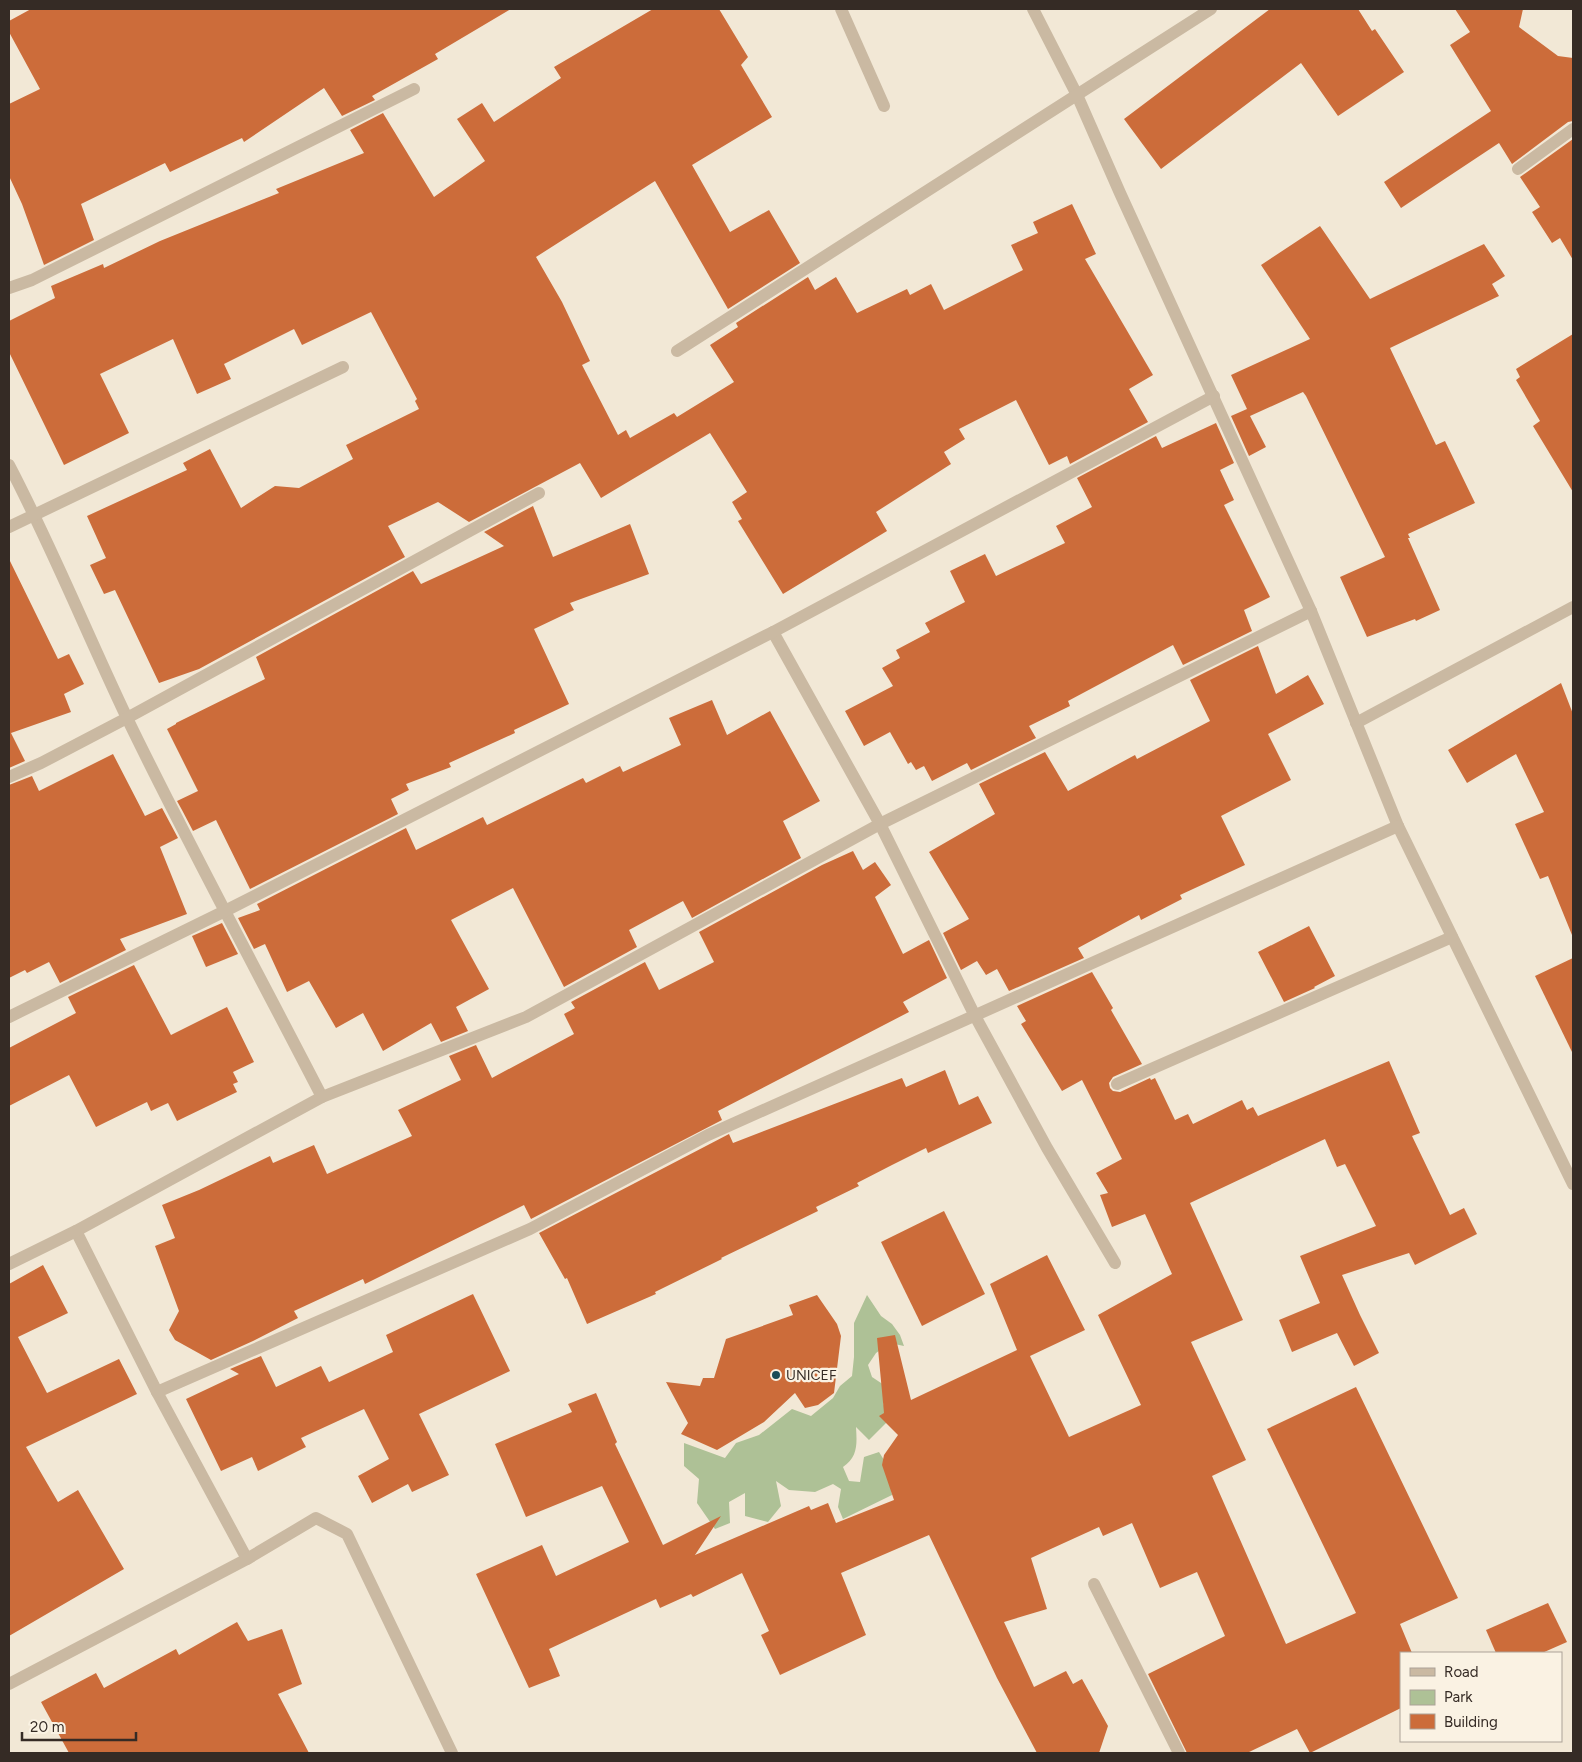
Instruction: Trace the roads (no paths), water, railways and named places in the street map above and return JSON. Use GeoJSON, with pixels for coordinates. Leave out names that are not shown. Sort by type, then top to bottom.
{"type":"FeatureCollection","features":[{"type":"Feature","properties":{"kind":"street"},"geometry":{"type":"LineString","coordinates":[[842,9],[884,106]]}},
{"type":"Feature","properties":{"kind":"street"},"geometry":{"type":"LineString","coordinates":[[1033,9],[1077,95],[1311,611],[1398,826],[1573,1184]]}},
{"type":"Feature","properties":{"kind":"street"},"geometry":{"type":"LineString","coordinates":[[677,351],[1211,9]]}},
{"type":"Feature","properties":{"kind":"street"},"geometry":{"type":"LineString","coordinates":[[9,288],[32,280],[414,89]]}},
{"type":"Feature","properties":{"kind":"street"},"geometry":{"type":"LineString","coordinates":[[1518,168],[1573,129]]}},
{"type":"Feature","properties":{"kind":"street"},"geometry":{"type":"LineString","coordinates":[[9,527],[344,367]]}},
{"type":"Feature","properties":{"kind":"street"},"geometry":{"type":"LineString","coordinates":[[9,1017],[225,911],[773,632],[1214,396]]}},
{"type":"Feature","properties":{"kind":"street"},"geometry":{"type":"LineString","coordinates":[[9,465],[35,515],[127,718],[322,1097]]}},
{"type":"Feature","properties":{"kind":"street"},"geometry":{"type":"LineString","coordinates":[[9,777],[41,763],[127,718],[539,493]]}},
{"type":"Feature","properties":{"kind":"street"},"geometry":{"type":"LineString","coordinates":[[1356,723],[1573,607]]}},
{"type":"Feature","properties":{"kind":"street"},"geometry":{"type":"LineString","coordinates":[[9,1264],[76,1231],[322,1097],[526,1017],[880,824],[1311,611]]}},
{"type":"Feature","properties":{"kind":"street"},"geometry":{"type":"LineString","coordinates":[[773,632],[880,824],[975,1016],[1048,1148],[1115,1263]]}},
{"type":"Feature","properties":{"kind":"street"},"geometry":{"type":"LineString","coordinates":[[157,1392],[530,1229],[708,1135],[1398,826]]}},
{"type":"Feature","properties":{"kind":"street"},"geometry":{"type":"LineString","coordinates":[[1118,1084],[1452,937]]}},
{"type":"Feature","properties":{"kind":"street"},"geometry":{"type":"LineString","coordinates":[[76,1231],[157,1392],[247,1559]]}},
{"type":"Feature","properties":{"kind":"street"},"geometry":{"type":"LineString","coordinates":[[9,1684],[247,1559],[316,1518],[347,1534],[452,1753]]}},
{"type":"Feature","properties":{"kind":"street"},"geometry":{"type":"LineString","coordinates":[[1094,1584],[1179,1753]]}},
{"type":"Feature","properties":{"kind":"place","name":"UNICEF"},"geometry":{"type":"Point","coordinates":[776,1375]}}]}
